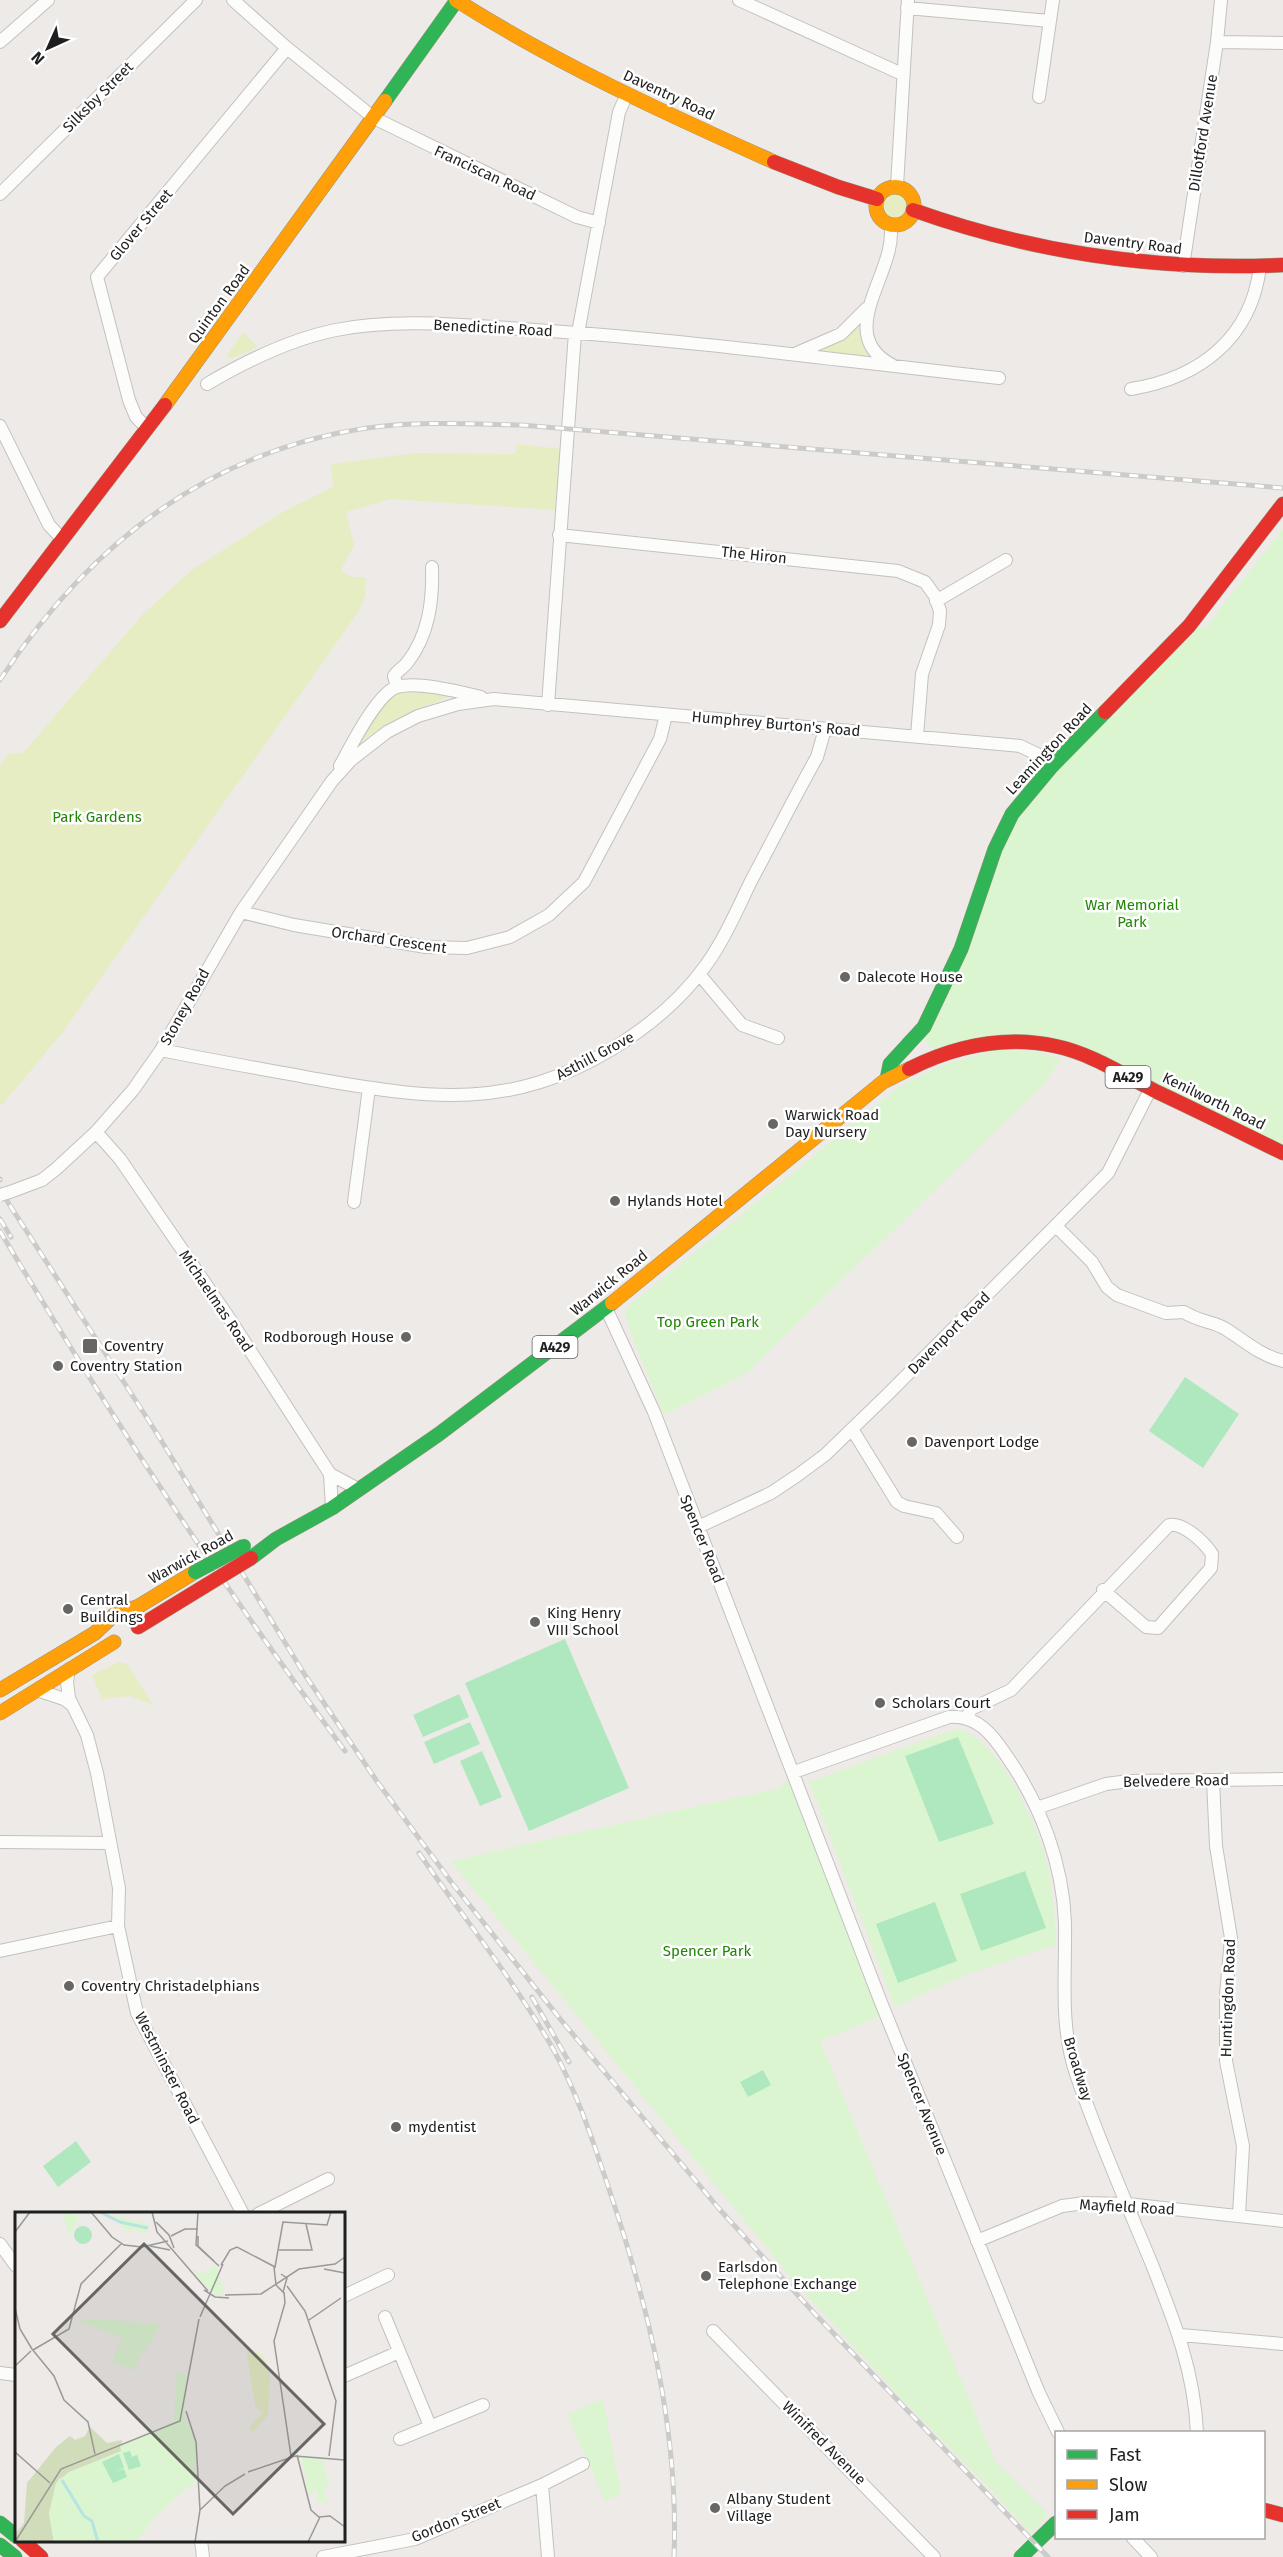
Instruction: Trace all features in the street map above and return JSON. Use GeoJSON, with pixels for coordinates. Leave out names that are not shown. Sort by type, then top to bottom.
{"type":"FeatureCollection","features":[{"type":"Feature","properties":{"kind":"main road","name":"Daventry Road"},"geometry":{"type":"LineString","coordinates":[[457,0],[527,42],[627,93],[748,150],[876,199]]}},
{"type":"Feature","properties":{"kind":"main road","name":"Quinton Road"},"geometry":{"type":"LineString","coordinates":[[0,621],[193,369],[457,0]]}},
{"type":"Feature","properties":{"kind":"main road"},"geometry":{"type":"LineString","coordinates":[[897,186],[910,194],[914,210],[905,222],[890,224],[879,216],[876,199],[885,189],[897,186]]}},
{"type":"Feature","properties":{"kind":"main road","name":"Daventry Road"},"geometry":{"type":"LineString","coordinates":[[914,210],[1034,245],[1138,264],[1283,266]]}},
{"type":"Feature","properties":{"kind":"main road","name":"Leamington Road"},"geometry":{"type":"LineString","coordinates":[[887,1079],[890,1064],[924,1027],[961,949],[1005,826],[1018,806],[1052,766],[1189,626],[1283,504]]}},
{"type":"Feature","properties":{"kind":"main road"},"geometry":{"type":"LineString","coordinates":[[924,1027],[927,1044],[924,1062]]}},
{"type":"Feature","properties":{"kind":"main road","name":"Kenilworth Road"},"geometry":{"type":"LineString","coordinates":[[924,1062],[962,1047],[1011,1041],[1046,1044],[1084,1057],[1283,1153]]}},
{"type":"Feature","properties":{"kind":"main road"},"geometry":{"type":"LineString","coordinates":[[927,1044],[939,1050],[962,1047]]}},
{"type":"Feature","properties":{"kind":"main road","name":"Warwick Road"},"geometry":{"type":"LineString","coordinates":[[133,1636],[276,1539],[332,1508],[446,1429],[606,1308],[887,1079],[924,1062]]}},
{"type":"Feature","properties":{"kind":"main road","name":"Warwick Road"},"geometry":{"type":"LineString","coordinates":[[0,1690],[95,1633],[116,1613],[125,1612],[244,1546],[276,1539]]}},
{"type":"Feature","properties":{"kind":"main road"},"geometry":{"type":"LineString","coordinates":[[3,1708],[37,1690],[114,1642],[133,1636],[135,1619],[125,1612]]}},
{"type":"Feature","properties":{"kind":"main road"},"geometry":{"type":"LineString","coordinates":[[108,1621],[108,1635],[114,1642]]}},
{"type":"Feature","properties":{"kind":"main road"},"geometry":{"type":"LineString","coordinates":[[1265,2510],[1283,2515]]}},
{"type":"Feature","properties":{"kind":"main road"},"geometry":{"type":"LineString","coordinates":[[0,2523],[15,2535]]}},
{"type":"Feature","properties":{"kind":"main road"},"geometry":{"type":"LineString","coordinates":[[1021,2557],[1055,2524]]}},
{"type":"Feature","properties":{"kind":"main road"},"geometry":{"type":"LineString","coordinates":[[23,2542],[41,2557]]}},
{"type":"Feature","properties":{"kind":"main road"},"geometry":{"type":"LineString","coordinates":[[0,2545],[15,2557]]}},
{"type":"Feature","properties":{"kind":"street"},"geometry":{"type":"LineString","coordinates":[[0,42],[48,0]]}},
{"type":"Feature","properties":{"kind":"street","name":"Silksby Street"},"geometry":{"type":"LineString","coordinates":[[0,195],[196,0]]}},
{"type":"Feature","properties":{"kind":"street","name":"Franciscan Road"},"geometry":{"type":"LineString","coordinates":[[233,0],[287,48],[374,118],[577,217],[599,223]]}},
{"type":"Feature","properties":{"kind":"street"},"geometry":{"type":"LineString","coordinates":[[739,0],[902,74]]}},
{"type":"Feature","properties":{"kind":"street"},"geometry":{"type":"LineString","coordinates":[[1039,97],[1053,0]]}},
{"type":"Feature","properties":{"kind":"street","name":"Dillotford Avenue"},"geometry":{"type":"LineString","coordinates":[[1183,266],[1217,42],[1221,0]]}},
{"type":"Feature","properties":{"kind":"street"},"geometry":{"type":"LineString","coordinates":[[897,186],[908,4],[1050,21]]}},
{"type":"Feature","properties":{"kind":"street"},"geometry":{"type":"LineString","coordinates":[[1217,42],[1283,43]]}},
{"type":"Feature","properties":{"kind":"street","name":"Glover Street"},"geometry":{"type":"LineString","coordinates":[[147,428],[136,417],[129,400],[97,277],[287,48]]}},
{"type":"Feature","properties":{"kind":"street"},"geometry":{"type":"LineString","coordinates":[[548,705],[559,534],[576,333],[619,112],[627,93]]}},
{"type":"Feature","properties":{"kind":"street","name":"Benedictine Road"},"geometry":{"type":"LineString","coordinates":[[890,224],[890,242],[869,305],[866,330],[870,344],[880,358],[899,367]]}},
{"type":"Feature","properties":{"kind":"street"},"geometry":{"type":"LineString","coordinates":[[1131,388],[1176,378],[1199,366],[1220,349],[1248,310],[1256,289],[1260,267]]}},
{"type":"Feature","properties":{"kind":"street","name":"Benedictine Road"},"geometry":{"type":"LineString","coordinates":[[790,354],[810,349],[841,334],[861,317],[869,305]]}},
{"type":"Feature","properties":{"kind":"street","name":"Benedictine Road"},"geometry":{"type":"LineString","coordinates":[[207,384],[295,342],[338,330],[434,324],[576,333],[899,367]]}},
{"type":"Feature","properties":{"kind":"street"},"geometry":{"type":"LineString","coordinates":[[899,367],[999,378]]}},
{"type":"Feature","properties":{"kind":"street"},"geometry":{"type":"LineString","coordinates":[[0,426],[49,525],[62,539]]}},
{"type":"Feature","properties":{"kind":"street","name":"The Hiron"},"geometry":{"type":"LineString","coordinates":[[559,534],[898,571],[925,582],[936,601]]}},
{"type":"Feature","properties":{"kind":"street"},"geometry":{"type":"LineString","coordinates":[[917,736],[922,674],[940,621],[936,601],[1006,560]]}},
{"type":"Feature","properties":{"kind":"street"},"geometry":{"type":"LineString","coordinates":[[397,687],[394,676],[407,662],[425,632],[433,592],[432,567]]}},
{"type":"Feature","properties":{"kind":"street","name":"Humphrey Burton's Road"},"geometry":{"type":"LineString","coordinates":[[397,687],[455,691],[494,699],[548,705],[1020,746],[1037,754],[1052,766]]}},
{"type":"Feature","properties":{"kind":"street","name":"Stoney Road"},"geometry":{"type":"LineString","coordinates":[[5,1193],[42,1179],[96,1131],[133,1090],[161,1050],[241,912],[332,781],[366,722],[385,696],[397,687]]}},
{"type":"Feature","properties":{"kind":"street","name":"Humphrey Burton's Road"},"geometry":{"type":"LineString","coordinates":[[418,716],[458,704],[494,699]]}},
{"type":"Feature","properties":{"kind":"street","name":"Orchard Crescent"},"geometry":{"type":"LineString","coordinates":[[241,912],[294,925],[437,948],[467,948],[510,937],[555,910],[588,876],[660,739],[666,714]]}},
{"type":"Feature","properties":{"kind":"street","name":"Stoney Road"},"geometry":{"type":"LineString","coordinates":[[332,781],[367,746],[418,716]]}},
{"type":"Feature","properties":{"kind":"street","name":"Asthill Grove"},"geometry":{"type":"LineString","coordinates":[[161,1050],[369,1088],[452,1097],[499,1093],[545,1082],[581,1066],[639,1032],[670,1006],[699,974],[721,942],[817,757],[825,729]]}},
{"type":"Feature","properties":{"kind":"street"},"geometry":{"type":"LineString","coordinates":[[699,974],[742,1025],[778,1038]]}},
{"type":"Feature","properties":{"kind":"street"},"geometry":{"type":"LineString","coordinates":[[354,1202],[369,1088]]}},
{"type":"Feature","properties":{"kind":"street","name":"Davenport Road"},"geometry":{"type":"LineString","coordinates":[[698,1527],[771,1493],[817,1461],[852,1429],[1057,1227],[1116,1163],[1151,1088]]}},
{"type":"Feature","properties":{"kind":"street","name":"Michaelmas Road"},"geometry":{"type":"LineString","coordinates":[[96,1131],[120,1159],[231,1321],[330,1474],[358,1489]]}},
{"type":"Feature","properties":{"kind":"street"},"geometry":{"type":"LineString","coordinates":[[1057,1227],[1092,1262],[1107,1287],[1117,1295],[1166,1313],[1184,1312],[1195,1319],[1224,1328],[1264,1355],[1283,1361]]}},
{"type":"Feature","properties":{"kind":"street","name":"Spencer Road"},"geometry":{"type":"LineString","coordinates":[[606,1308],[654,1412],[794,1772]]}},
{"type":"Feature","properties":{"kind":"street"},"geometry":{"type":"LineString","coordinates":[[852,1429],[897,1502],[904,1506],[936,1513],[957,1536]]}},
{"type":"Feature","properties":{"kind":"street","name":"Michaelmas Road"},"geometry":{"type":"LineString","coordinates":[[330,1474],[332,1508]]}},
{"type":"Feature","properties":{"kind":"street"},"geometry":{"type":"LineString","coordinates":[[794,1772],[949,1717],[967,1718],[971,1709],[1011,1689],[1104,1590],[1168,1525],[1183,1527],[1212,1554],[1211,1568],[1158,1628],[1146,1627],[1104,1590]]}},
{"type":"Feature","properties":{"kind":"street","name":"Westminster Road"},"geometry":{"type":"LineString","coordinates":[[69,1669],[67,1688],[72,1705],[87,1735],[97,1773],[119,1888],[117,1926],[137,2013],[242,2212]]}},
{"type":"Feature","properties":{"kind":"street"},"geometry":{"type":"LineString","coordinates":[[37,1690],[64,1699],[72,1705]]}},
{"type":"Feature","properties":{"kind":"street","name":"Broadway"},"geometry":{"type":"LineString","coordinates":[[967,1718],[985,1728],[1019,1774],[1037,1808],[1055,1859],[1063,1901],[1063,2003],[1071,2058],[1180,2335],[1194,2394],[1197,2431]]}},
{"type":"Feature","properties":{"kind":"street","name":"Spencer Avenue"},"geometry":{"type":"LineString","coordinates":[[794,1772],[876,1990],[977,2241],[1057,2431]]}},
{"type":"Feature","properties":{"kind":"street","name":"Belvedere Road"},"geometry":{"type":"LineString","coordinates":[[1037,1808],[1106,1784],[1149,1779],[1283,1779]]}},
{"type":"Feature","properties":{"kind":"street","name":"Huntingdon Road"},"geometry":{"type":"LineString","coordinates":[[1213,1780],[1216,1846],[1230,1932],[1224,2038],[1228,2081],[1243,2146],[1239,2216]]}},
{"type":"Feature","properties":{"kind":"street"},"geometry":{"type":"LineString","coordinates":[[0,1842],[110,1843]]}},
{"type":"Feature","properties":{"kind":"street"},"geometry":{"type":"LineString","coordinates":[[0,1951],[117,1926]]}},
{"type":"Feature","properties":{"kind":"street"},"geometry":{"type":"LineString","coordinates":[[262,2212],[328,2179]]}},
{"type":"Feature","properties":{"kind":"street","name":"Mayfield Road"},"geometry":{"type":"LineString","coordinates":[[977,2241],[1062,2206],[1085,2202],[1127,2204],[1283,2221]]}},
{"type":"Feature","properties":{"kind":"street"},"geometry":{"type":"LineString","coordinates":[[0,2244],[15,2265]]}},
{"type":"Feature","properties":{"kind":"street"},"geometry":{"type":"LineString","coordinates":[[345,2296],[388,2275]]}},
{"type":"Feature","properties":{"kind":"street"},"geometry":{"type":"LineString","coordinates":[[385,2317],[430,2426]]}},
{"type":"Feature","properties":{"kind":"street","name":"Winifred Avenue"},"geometry":{"type":"LineString","coordinates":[[713,2331],[934,2557]]}},
{"type":"Feature","properties":{"kind":"street"},"geometry":{"type":"LineString","coordinates":[[1180,2335],[1283,2344]]}},
{"type":"Feature","properties":{"kind":"street"},"geometry":{"type":"LineString","coordinates":[[345,2376],[399,2352]]}},
{"type":"Feature","properties":{"kind":"street"},"geometry":{"type":"LineString","coordinates":[[0,2373],[15,2375]]}},
{"type":"Feature","properties":{"kind":"street"},"geometry":{"type":"LineString","coordinates":[[400,2439],[483,2404]]}},
{"type":"Feature","properties":{"kind":"street","name":"Gordon Street"},"geometry":{"type":"LineString","coordinates":[[323,2557],[373,2553],[415,2539],[583,2464]]}},
{"type":"Feature","properties":{"kind":"street"},"geometry":{"type":"LineString","coordinates":[[542,2484],[548,2557]]}},
{"type":"Feature","properties":{"kind":"street"},"geometry":{"type":"LineString","coordinates":[[1134,2539],[1151,2557]]}},
{"type":"Feature","properties":{"kind":"street"},"geometry":{"type":"LineString","coordinates":[[201,2542],[203,2557]]}},
{"type":"Feature","properties":{"kind":"green space"},"geometry":{"type":"Polygon","coordinates":[[[895,191],[901,192],[909,200],[909,212],[901,220],[895,221],[889,220],[881,212],[880,206],[881,200],[889,192],[895,191]]]}},
{"type":"Feature","properties":{"kind":"green space"},"geometry":{"type":"Polygon","coordinates":[[[860,326],[871,354],[869,357],[820,351],[860,326]]]}},
{"type":"Feature","properties":{"kind":"green space"},"geometry":{"type":"Polygon","coordinates":[[[243,332],[258,347],[230,359],[227,355],[243,332]]]}},
{"type":"Feature","properties":{"kind":"green space","name":"Park Gardens"},"geometry":{"type":"Polygon","coordinates":[[[517,444],[561,449],[555,510],[390,499],[346,512],[354,545],[341,570],[351,577],[365,577],[365,596],[358,612],[62,1033],[2,1105],[0,1103],[0,766],[8,754],[23,753],[144,613],[192,570],[283,512],[333,487],[331,464],[416,453],[515,454],[517,444]]]}},
{"type":"Feature","properties":{"kind":"green space","name":"War Memorial Park"},"geometry":{"type":"Polygon","coordinates":[[[1283,529],[1283,1153],[1068,1050],[934,1049],[927,1044],[924,1033],[1008,819],[1189,626],[1204,629],[1283,529]]]}},
{"type":"Feature","properties":{"kind":"green space"},"geometry":{"type":"Polygon","coordinates":[[[408,689],[455,695],[405,715],[359,743],[357,741],[388,697],[408,689]]]}},
{"type":"Feature","properties":{"kind":"green space","name":"Top Green Park"},"geometry":{"type":"Polygon","coordinates":[[[997,1050],[1037,1051],[1061,1059],[1043,1085],[745,1374],[664,1415],[627,1323],[625,1311],[631,1304],[900,1086],[942,1065],[997,1050]]]}},
{"type":"Feature","properties":{"kind":"green space"},"geometry":{"type":"Polygon","coordinates":[[[1185,1377],[1239,1414],[1203,1468],[1149,1431],[1185,1377]]]}},
{"type":"Feature","properties":{"kind":"green space"},"geometry":{"type":"Polygon","coordinates":[[[565,1639],[629,1788],[529,1831],[465,1683],[565,1639]]]}},
{"type":"Feature","properties":{"kind":"green space"},"geometry":{"type":"Polygon","coordinates":[[[119,1662],[127,1664],[153,1705],[130,1696],[102,1699],[92,1675],[119,1662]]]}},
{"type":"Feature","properties":{"kind":"green space"},"geometry":{"type":"Polygon","coordinates":[[[459,1694],[469,1717],[423,1737],[413,1715],[459,1694]]]}},
{"type":"Feature","properties":{"kind":"green space"},"geometry":{"type":"Polygon","coordinates":[[[470,1722],[480,1744],[434,1764],[424,1742],[470,1722]]]}},
{"type":"Feature","properties":{"kind":"green space"},"geometry":{"type":"Polygon","coordinates":[[[955,1729],[969,1733],[983,1744],[997,1759],[1021,1797],[1038,1835],[1049,1873],[1056,1945],[964,1975],[895,2007],[809,1782],[955,1729]]]}},
{"type":"Feature","properties":{"kind":"green space"},"geometry":{"type":"Polygon","coordinates":[[[958,1737],[994,1824],[939,1842],[905,1756],[958,1737]]]}},
{"type":"Feature","properties":{"kind":"green space"},"geometry":{"type":"Polygon","coordinates":[[[482,1751],[502,1797],[480,1806],[460,1761],[482,1751]]]}},
{"type":"Feature","properties":{"kind":"green space","name":"Spencer Park"},"geometry":{"type":"Polygon","coordinates":[[[794,1772],[886,2014],[820,2041],[995,2461],[1048,2514],[1032,2533],[903,2400],[797,2285],[451,1861],[780,1788],[794,1772]]]}},
{"type":"Feature","properties":{"kind":"green space"},"geometry":{"type":"Polygon","coordinates":[[[1025,1871],[1046,1928],[981,1951],[960,1894],[1025,1871]]]}},
{"type":"Feature","properties":{"kind":"green space"},"geometry":{"type":"Polygon","coordinates":[[[935,1902],[957,1961],[898,1983],[876,1924],[935,1902]]]}},
{"type":"Feature","properties":{"kind":"green space"},"geometry":{"type":"Polygon","coordinates":[[[763,2070],[771,2085],[748,2097],[740,2082],[763,2070]]]}},
{"type":"Feature","properties":{"kind":"green space"},"geometry":{"type":"Polygon","coordinates":[[[76,2141],[91,2162],[58,2187],[43,2166],[76,2141]]]}},
{"type":"Feature","properties":{"kind":"green space"},"geometry":{"type":"Polygon","coordinates":[[[603,2399],[621,2493],[605,2501],[567,2414],[603,2399]]]}},
{"type":"Feature","properties":{"kind":"railway"},"geometry":{"type":"LineString","coordinates":[[0,680],[34,632],[71,588],[112,548],[156,513],[203,483],[254,459],[309,440],[367,428],[425,424],[521,425],[1283,488]]}},
{"type":"Feature","properties":{"kind":"railway"},"geometry":{"type":"LineString","coordinates":[[0,1190],[156,1432],[303,1672],[376,1780],[452,1883],[561,2020],[721,2211],[815,2314],[1048,2557]]}},
{"type":"Feature","properties":{"kind":"railway"},"geometry":{"type":"LineString","coordinates":[[0,1219],[11,1237]]}},
{"type":"Feature","properties":{"kind":"railway"},"geometry":{"type":"LineString","coordinates":[[0,1231],[81,1364],[209,1560],[345,1751]]}},
{"type":"Feature","properties":{"kind":"railway"},"geometry":{"type":"LineString","coordinates":[[419,1853],[537,2022],[561,2064],[591,2135],[637,2279],[658,2370],[672,2463],[674,2557]]}},
{"type":"Feature","properties":{"kind":"railway"},"geometry":{"type":"LineString","coordinates":[[532,1997],[569,2062]]}},
{"type":"Feature","properties":{"kind":"traffic: fast"},"geometry":{"type":"LineString","coordinates":[[385,101],[457,0]]}},
{"type":"Feature","properties":{"kind":"traffic: fast"},"geometry":{"type":"LineString","coordinates":[[887,1079],[890,1064],[924,1027],[961,949],[995,849],[1012,814],[1052,766],[1105,712]]}},
{"type":"Feature","properties":{"kind":"traffic: fast"},"geometry":{"type":"LineString","coordinates":[[251,1558],[276,1539],[332,1508],[439,1434],[612,1303]]}},
{"type":"Feature","properties":{"kind":"traffic: fast"},"geometry":{"type":"LineString","coordinates":[[195,1572],[244,1546]]}},
{"type":"Feature","properties":{"kind":"traffic: fast"},"geometry":{"type":"LineString","coordinates":[[0,2523],[15,2535]]}},
{"type":"Feature","properties":{"kind":"traffic: fast"},"geometry":{"type":"LineString","coordinates":[[1021,2557],[1055,2524]]}},
{"type":"Feature","properties":{"kind":"traffic: fast"},"geometry":{"type":"LineString","coordinates":[[0,2545],[15,2557]]}},
{"type":"Feature","properties":{"kind":"traffic: slow"},"geometry":{"type":"LineString","coordinates":[[456,0],[572,66],[774,162]]}},
{"type":"Feature","properties":{"kind":"traffic: slow"},"geometry":{"type":"LineString","coordinates":[[165,405],[385,101]]}},
{"type":"Feature","properties":{"kind":"traffic: slow"},"geometry":{"type":"LineString","coordinates":[[895,187],[909,192],[914,206],[909,220],[895,225],[881,220],[876,206],[881,192],[895,187]]}},
{"type":"Feature","properties":{"kind":"traffic: slow"},"geometry":{"type":"LineString","coordinates":[[612,1303],[883,1082],[909,1069]]}},
{"type":"Feature","properties":{"kind":"traffic: slow"},"geometry":{"type":"LineString","coordinates":[[0,1690],[95,1633],[114,1615],[139,1606],[195,1572]]}},
{"type":"Feature","properties":{"kind":"traffic: slow"},"geometry":{"type":"LineString","coordinates":[[0,1713],[114,1642]]}},
{"type":"Feature","properties":{"kind":"traffic: jam"},"geometry":{"type":"LineString","coordinates":[[774,162],[838,187],[877,199]]}},
{"type":"Feature","properties":{"kind":"traffic: jam"},"geometry":{"type":"LineString","coordinates":[[913,210],[1004,238],[1095,256],[1188,265],[1283,265]]}},
{"type":"Feature","properties":{"kind":"traffic: jam"},"geometry":{"type":"LineString","coordinates":[[0,621],[165,405]]}},
{"type":"Feature","properties":{"kind":"traffic: jam"},"geometry":{"type":"LineString","coordinates":[[1105,712],[1189,626],[1283,504]]}},
{"type":"Feature","properties":{"kind":"traffic: jam"},"geometry":{"type":"LineString","coordinates":[[909,1069],[944,1054],[998,1042],[1055,1046],[1094,1059],[1283,1153]]}},
{"type":"Feature","properties":{"kind":"traffic: jam"},"geometry":{"type":"LineString","coordinates":[[205,1586],[251,1558]]}},
{"type":"Feature","properties":{"kind":"traffic: jam"},"geometry":{"type":"LineString","coordinates":[[138,1627],[205,1586]]}},
{"type":"Feature","properties":{"kind":"traffic: jam"},"geometry":{"type":"LineString","coordinates":[[1265,2510],[1283,2515]]}},
{"type":"Feature","properties":{"kind":"traffic: jam"},"geometry":{"type":"LineString","coordinates":[[24,2542],[41,2557]]}},
{"type":"Feature","properties":{"kind":"place","name":"Dalecote House"},"geometry":{"type":"Point","coordinates":[845,977]}},
{"type":"Feature","properties":{"kind":"place","name":"Warwick Road Day Nursery"},"geometry":{"type":"Point","coordinates":[773,1124]}},
{"type":"Feature","properties":{"kind":"place","name":"Hylands Hotel"},"geometry":{"type":"Point","coordinates":[615,1201]}},
{"type":"Feature","properties":{"kind":"place","name":"Rodborough House"},"geometry":{"type":"Point","coordinates":[406,1337]}},
{"type":"Feature","properties":{"kind":"place","name":"Coventry"},"geometry":{"type":"Point","coordinates":[90,1346]}},
{"type":"Feature","properties":{"kind":"place","name":"Coventry Station"},"geometry":{"type":"Point","coordinates":[58,1366]}},
{"type":"Feature","properties":{"kind":"place","name":"Davenport Lodge"},"geometry":{"type":"Point","coordinates":[912,1442]}},
{"type":"Feature","properties":{"kind":"place","name":"Central Buildings"},"geometry":{"type":"Point","coordinates":[68,1609]}},
{"type":"Feature","properties":{"kind":"place","name":"King Henry VIII School"},"geometry":{"type":"Point","coordinates":[535,1622]}},
{"type":"Feature","properties":{"kind":"place","name":"Scholars Court"},"geometry":{"type":"Point","coordinates":[880,1703]}},
{"type":"Feature","properties":{"kind":"place","name":"Coventry Christadelphians"},"geometry":{"type":"Point","coordinates":[69,1986]}},
{"type":"Feature","properties":{"kind":"place","name":"mydentist"},"geometry":{"type":"Point","coordinates":[396,2127]}},
{"type":"Feature","properties":{"kind":"place","name":"Earlsdon Telephone Exchange"},"geometry":{"type":"Point","coordinates":[706,2276]}},
{"type":"Feature","properties":{"kind":"place","name":"Albany Student Village"},"geometry":{"type":"Point","coordinates":[715,2508]}}]}
